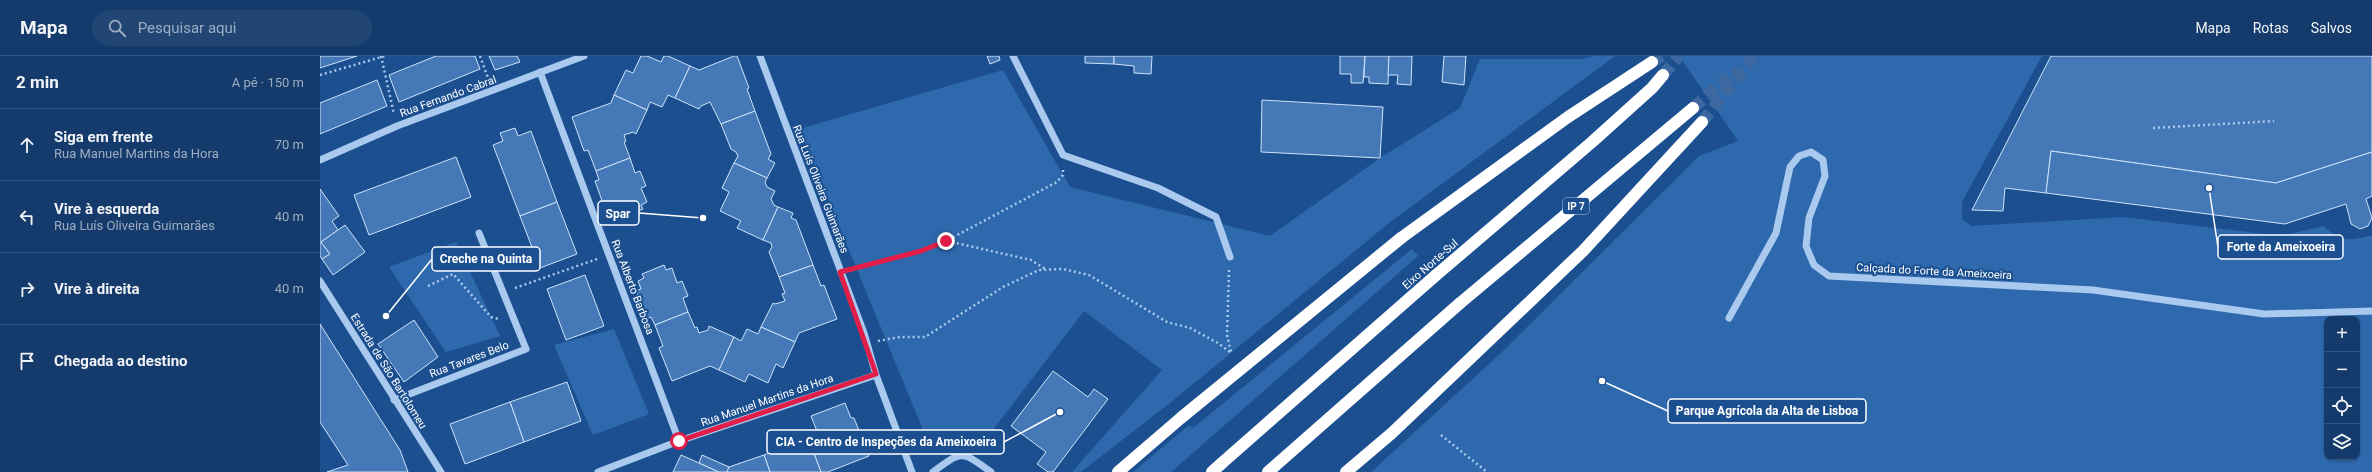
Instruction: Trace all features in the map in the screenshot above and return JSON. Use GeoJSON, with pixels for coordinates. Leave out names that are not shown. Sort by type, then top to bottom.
{"type":"FeatureCollection","features":[{"type":"Feature","properties":{"kind":"highway"},"geometry":{"type":"LineString","coordinates":[[1118,472],[1182,417],[1401,238],[1568,117],[1652,62]]}},
{"type":"Feature","properties":{"kind":"highway","name":"Eixo Norte-Sul"},"geometry":{"type":"LineString","coordinates":[[1212,472],[1435,276],[1592,142],[1652,88],[1663,75]]}},
{"type":"Feature","properties":{"kind":"highway","name":"IP 7"},"geometry":{"type":"LineString","coordinates":[[1268,472],[1459,304],[1694,108]]}},
{"type":"Feature","properties":{"kind":"highway"},"geometry":{"type":"LineString","coordinates":[[1346,472],[1392,433],[1583,251],[1702,122]]}},
{"type":"Feature","properties":{"kind":"street","name":"Rua Fernando Cabral"},"geometry":{"type":"LineString","coordinates":[[320,160],[397,126],[493,92],[540,72],[584,56]]}},
{"type":"Feature","properties":{"kind":"street","name":"Rua Luís Oliveira Guimarães"},"geometry":{"type":"LineString","coordinates":[[760,56],[867,343],[876,374],[912,472]]}},
{"type":"Feature","properties":{"kind":"street"},"geometry":{"type":"LineString","coordinates":[[1013,56],[1063,155],[1158,188],[1216,217],[1230,257]]}},
{"type":"Feature","properties":{"kind":"street","name":"Rua Alberto Barbosa"},"geometry":{"type":"LineString","coordinates":[[540,72],[679,441]]}},
{"type":"Feature","properties":{"kind":"street","name":"Calçada do Forte da Ameixoeira"},"geometry":{"type":"LineString","coordinates":[[1729,318],[1776,233],[1790,167],[1799,156],[1811,152],[1823,160],[1825,176],[1809,218],[1806,246],[1814,265],[1829,276],[2093,290],[2264,314],[2372,311]]}},
{"type":"Feature","properties":{"kind":"street","name":"Rua Tavares Belo"},"geometry":{"type":"LineString","coordinates":[[394,400],[526,349],[479,234]]}},
{"type":"Feature","properties":{"kind":"street","name":"Estrada de São Bartolomeu"},"geometry":{"type":"LineString","coordinates":[[320,281],[441,472]]}},
{"type":"Feature","properties":{"kind":"street","name":"Rua Manuel Martins da Hora"},"geometry":{"type":"LineString","coordinates":[[598,472],[679,441],[876,374]]}},
{"type":"Feature","properties":{"kind":"street"},"geometry":{"type":"LineString","coordinates":[[933,472],[957,455],[971,457],[991,472]]}},
{"type":"Feature","properties":{"kind":"path"},"geometry":{"type":"LineString","coordinates":[[320,75],[385,56]]}},
{"type":"Feature","properties":{"kind":"path"},"geometry":{"type":"LineString","coordinates":[[480,56],[493,92]]}},
{"type":"Feature","properties":{"kind":"path"},"geometry":{"type":"LineString","coordinates":[[381,57],[397,126]]}},
{"type":"Feature","properties":{"kind":"path"},"geometry":{"type":"LineString","coordinates":[[2153,128],[2274,121]]}},
{"type":"Feature","properties":{"kind":"path"},"geometry":{"type":"LineString","coordinates":[[840,272],[921,251],[946,241],[1057,182],[1063,175],[1063,155]]}},
{"type":"Feature","properties":{"kind":"path"},"geometry":{"type":"LineString","coordinates":[[946,241],[1031,260],[1047,270]]}},
{"type":"Feature","properties":{"kind":"path"},"geometry":{"type":"LineString","coordinates":[[503,292],[609,255]]}},
{"type":"Feature","properties":{"kind":"path"},"geometry":{"type":"LineString","coordinates":[[867,343],[900,337],[925,337],[1003,287],[1039,270],[1063,268],[1089,275],[1167,322],[1190,328],[1218,343],[1231,353],[1227,334],[1230,257]]}},
{"type":"Feature","properties":{"kind":"path"},"geometry":{"type":"LineString","coordinates":[[428,286],[453,274],[491,317],[499,319]]}},
{"type":"Feature","properties":{"kind":"path"},"geometry":{"type":"LineString","coordinates":[[1441,435],[1487,472]]}},
{"type":"Feature","properties":{"kind":"shaded area"},"geometry":{"type":"Polygon","coordinates":[[[1593,56],[1615,56],[1389,223],[1170,403],[1081,472],[1072,472],[1162,370],[1084,311],[983,443],[928,442],[799,129],[1003,70],[1070,187],[1270,236],[1380,158],[1460,108],[1480,59],[1583,59],[1593,56]]]}},
{"type":"Feature","properties":{"kind":"shaded area"},"geometry":{"type":"Polygon","coordinates":[[[1679,56],[2042,56],[1962,202],[1962,219],[1971,226],[2123,217],[2282,236],[2323,226],[2335,235],[2346,239],[2358,239],[2372,235],[2372,472],[1371,472],[1502,352],[1699,156],[1738,141],[1679,56]]]}},
{"type":"Feature","properties":{"kind":"shaded area"},"geometry":{"type":"Polygon","coordinates":[[[456,242],[500,336],[446,352],[389,267],[456,242]]]}},
{"type":"Feature","properties":{"kind":"shaded area"},"geometry":{"type":"Polygon","coordinates":[[[1412,249],[1418,256],[1171,472],[1133,472],[1189,425],[1193,428],[1412,249]]]}},
{"type":"Feature","properties":{"kind":"shaded area"},"geometry":{"type":"Polygon","coordinates":[[[614,329],[649,414],[593,435],[554,345],[614,329]]]}},
{"type":"Feature","properties":{"kind":"building"},"geometry":{"type":"Polygon","coordinates":[[[320,56],[357,56],[320,68],[320,56]]]}},
{"type":"Feature","properties":{"kind":"building"},"geometry":{"type":"Polygon","coordinates":[[[436,56],[475,56],[480,69],[399,102],[389,75],[436,56]]]}},
{"type":"Feature","properties":{"kind":"building"},"geometry":{"type":"Polygon","coordinates":[[[489,56],[517,56],[520,62],[495,70],[489,56]]]}},
{"type":"Feature","properties":{"kind":"building"},"geometry":{"type":"Polygon","coordinates":[[[641,56],[647,56],[661,62],[664,56],[668,56],[690,66],[675,98],[668,95],[662,107],[650,102],[647,110],[614,95],[626,70],[633,73],[641,56]]]}},
{"type":"Feature","properties":{"kind":"building"},"geometry":{"type":"Polygon","coordinates":[[[737,56],[749,88],[747,89],[755,111],[721,124],[710,102],[701,106],[699,109],[675,98],[690,66],[699,70],[737,56]]]}},
{"type":"Feature","properties":{"kind":"building"},"geometry":{"type":"Polygon","coordinates":[[[987,56],[999,56],[1000,60],[990,64],[987,56]]]}},
{"type":"Feature","properties":{"kind":"building"},"geometry":{"type":"Polygon","coordinates":[[[1085,56],[1114,56],[1114,64],[1085,63],[1085,56]]]}},
{"type":"Feature","properties":{"kind":"building"},"geometry":{"type":"Polygon","coordinates":[[[1114,56],[1152,56],[1151,74],[1134,73],[1134,66],[1114,64],[1114,56]]]}},
{"type":"Feature","properties":{"kind":"building"},"geometry":{"type":"Polygon","coordinates":[[[1340,56],[1365,56],[1363,83],[1351,83],[1351,74],[1340,74],[1340,56]]]}},
{"type":"Feature","properties":{"kind":"building"},"geometry":{"type":"Polygon","coordinates":[[[1365,56],[1389,56],[1388,84],[1369,83],[1369,77],[1364,77],[1365,56]]]}},
{"type":"Feature","properties":{"kind":"building"},"geometry":{"type":"Polygon","coordinates":[[[1389,56],[1412,56],[1411,85],[1397,84],[1398,75],[1388,75],[1389,56]]]}},
{"type":"Feature","properties":{"kind":"building"},"geometry":{"type":"Polygon","coordinates":[[[1444,56],[1466,56],[1464,85],[1442,82],[1444,56]]]}},
{"type":"Feature","properties":{"kind":"building"},"geometry":{"type":"Polygon","coordinates":[[[2051,56],[2372,56],[2372,152],[2276,183],[2051,151],[2046,193],[2005,188],[2003,211],[1972,210],[2051,56]]]}},
{"type":"Feature","properties":{"kind":"building"},"geometry":{"type":"Polygon","coordinates":[[[377,80],[387,106],[320,134],[320,103],[377,80]]]}},
{"type":"Feature","properties":{"kind":"building"},"geometry":{"type":"Polygon","coordinates":[[[614,95],[647,110],[636,134],[633,132],[624,135],[626,141],[624,142],[630,158],[596,171],[588,150],[584,151],[572,117],[611,103],[614,95]]]}},
{"type":"Feature","properties":{"kind":"building"},"geometry":{"type":"Polygon","coordinates":[[[1262,100],[1383,107],[1380,158],[1261,152],[1262,100]]]}},
{"type":"Feature","properties":{"kind":"building"},"geometry":{"type":"Polygon","coordinates":[[[755,111],[771,154],[768,159],[775,163],[767,178],[734,163],[738,156],[736,152],[731,149],[721,124],[755,111]]]}},
{"type":"Feature","properties":{"kind":"building"},"geometry":{"type":"Polygon","coordinates":[[[515,128],[518,136],[531,131],[557,202],[520,216],[493,145],[503,141],[500,133],[515,128]]]}},
{"type":"Feature","properties":{"kind":"building"},"geometry":{"type":"Polygon","coordinates":[[[2051,151],[2276,183],[2372,152],[2372,196],[2366,199],[2372,218],[2368,226],[2360,229],[2351,224],[2346,204],[2285,224],[2046,193],[2051,151]]]}},
{"type":"Feature","properties":{"kind":"building"},"geometry":{"type":"Polygon","coordinates":[[[456,157],[471,197],[369,235],[354,195],[456,157]]]}},
{"type":"Feature","properties":{"kind":"building"},"geometry":{"type":"Polygon","coordinates":[[[630,158],[635,173],[640,171],[646,186],[641,188],[647,202],[641,205],[643,209],[620,218],[618,213],[613,215],[610,207],[605,209],[595,181],[599,180],[596,171],[630,158]]]}},
{"type":"Feature","properties":{"kind":"building"},"geometry":{"type":"Polygon","coordinates":[[[734,163],[767,178],[765,182],[767,187],[775,191],[771,199],[774,205],[778,207],[763,240],[737,228],[741,221],[720,211],[729,192],[722,188],[734,163]]]}},
{"type":"Feature","properties":{"kind":"building"},"geometry":{"type":"Polygon","coordinates":[[[320,189],[339,216],[332,221],[338,230],[321,242],[330,254],[322,259],[320,256],[320,189]]]}},
{"type":"Feature","properties":{"kind":"building"},"geometry":{"type":"Polygon","coordinates":[[[557,202],[577,254],[540,268],[520,216],[557,202]]]}},
{"type":"Feature","properties":{"kind":"building"},"geometry":{"type":"Polygon","coordinates":[[[778,207],[793,213],[791,218],[796,220],[813,265],[779,277],[769,252],[772,247],[771,243],[763,240],[778,207]]]}},
{"type":"Feature","properties":{"kind":"building"},"geometry":{"type":"Polygon","coordinates":[[[345,225],[365,252],[333,275],[322,259],[330,254],[321,242],[345,225]]]}},
{"type":"Feature","properties":{"kind":"building"},"geometry":{"type":"Polygon","coordinates":[[[664,265],[666,270],[672,268],[677,283],[682,281],[688,296],[683,298],[688,312],[655,325],[651,317],[647,319],[636,291],[641,289],[638,281],[644,278],[642,274],[664,265]]]}},
{"type":"Feature","properties":{"kind":"building"},"geometry":{"type":"Polygon","coordinates":[[[813,265],[821,286],[824,285],[837,319],[799,333],[795,342],[761,327],[773,303],[775,304],[785,301],[782,294],[785,293],[779,277],[813,265]]]}},
{"type":"Feature","properties":{"kind":"building"},"geometry":{"type":"Polygon","coordinates":[[[585,275],[604,326],[566,340],[547,289],[585,275]]]}},
{"type":"Feature","properties":{"kind":"building"},"geometry":{"type":"Polygon","coordinates":[[[688,312],[695,328],[697,327],[699,333],[708,330],[709,326],[734,337],[719,370],[710,366],[672,381],[659,348],[663,346],[655,325],[688,312]]]}},
{"type":"Feature","properties":{"kind":"building"},"geometry":{"type":"Polygon","coordinates":[[[414,320],[438,357],[404,382],[378,344],[414,320]]]}},
{"type":"Feature","properties":{"kind":"building"},"geometry":{"type":"Polygon","coordinates":[[[320,324],[400,450],[408,472],[327,472],[348,465],[320,422],[320,324]]]}},
{"type":"Feature","properties":{"kind":"building"},"geometry":{"type":"Polygon","coordinates":[[[761,327],[795,342],[783,368],[776,364],[768,383],[749,374],[745,382],[719,370],[734,337],[741,341],[747,329],[758,334],[761,327]]]}},
{"type":"Feature","properties":{"kind":"building"},"geometry":{"type":"Polygon","coordinates":[[[1053,371],[1088,397],[1094,389],[1108,399],[1053,472],[1048,472],[1037,464],[1046,452],[1011,426],[1053,371]]]}},
{"type":"Feature","properties":{"kind":"building"},"geometry":{"type":"Polygon","coordinates":[[[567,382],[581,421],[524,442],[510,402],[567,382]]]}},
{"type":"Feature","properties":{"kind":"building"},"geometry":{"type":"Polygon","coordinates":[[[510,402],[524,442],[465,464],[450,424],[510,402]]]}},
{"type":"Feature","properties":{"kind":"building"},"geometry":{"type":"Polygon","coordinates":[[[845,403],[851,418],[854,418],[869,456],[828,472],[821,472],[808,438],[818,434],[811,416],[845,403]]]}},
{"type":"Feature","properties":{"kind":"building"},"geometry":{"type":"Polygon","coordinates":[[[808,438],[821,472],[770,472],[764,455],[808,438]]]}},
{"type":"Feature","properties":{"kind":"building"},"geometry":{"type":"Polygon","coordinates":[[[681,455],[699,463],[719,472],[673,472],[681,455]]]}},
{"type":"Feature","properties":{"kind":"building"},"geometry":{"type":"Polygon","coordinates":[[[702,455],[729,467],[727,472],[719,472],[699,463],[702,455]]]}},
{"type":"Feature","properties":{"kind":"building"},"geometry":{"type":"Polygon","coordinates":[[[764,455],[770,472],[727,472],[729,467],[764,455]]]}},
{"type":"Feature","properties":{"kind":"tunnel"},"geometry":{"type":"LineString","coordinates":[[1652,62],[1662,56]]}},
{"type":"Feature","properties":{"kind":"tunnel"},"geometry":{"type":"LineString","coordinates":[[1663,75],[1679,56]]}},
{"type":"Feature","properties":{"kind":"tunnel"},"geometry":{"type":"LineString","coordinates":[[1702,122],[1754,56]]}},
{"type":"Feature","properties":{"kind":"tunnel"},"geometry":{"type":"LineString","coordinates":[[1693,108],[1736,70]]}},
{"type":"Feature","properties":{"kind":"place","name":"Forte da Ameixoeira"},"geometry":{"type":"Point","coordinates":[2209,188]}},
{"type":"Feature","properties":{"kind":"place","name":"Spar"},"geometry":{"type":"Point","coordinates":[703,218]}},
{"type":"Feature","properties":{"kind":"place","name":"Creche na Quinta"},"geometry":{"type":"Point","coordinates":[386,316]}},
{"type":"Feature","properties":{"kind":"place","name":"Parque Agrícola da Alta de Lisboa"},"geometry":{"type":"Point","coordinates":[1602,381]}},
{"type":"Feature","properties":{"kind":"place","name":"CIA - Centro de Inspeções da Ameixoeira"},"geometry":{"type":"Point","coordinates":[1060,412]}},
{"type":"Feature","properties":{"kind":"route"},"geometry":{"type":"LineString","coordinates":[[679,441],[876,374],[864,333],[840,272],[921,251],[946,241]]}}]}
